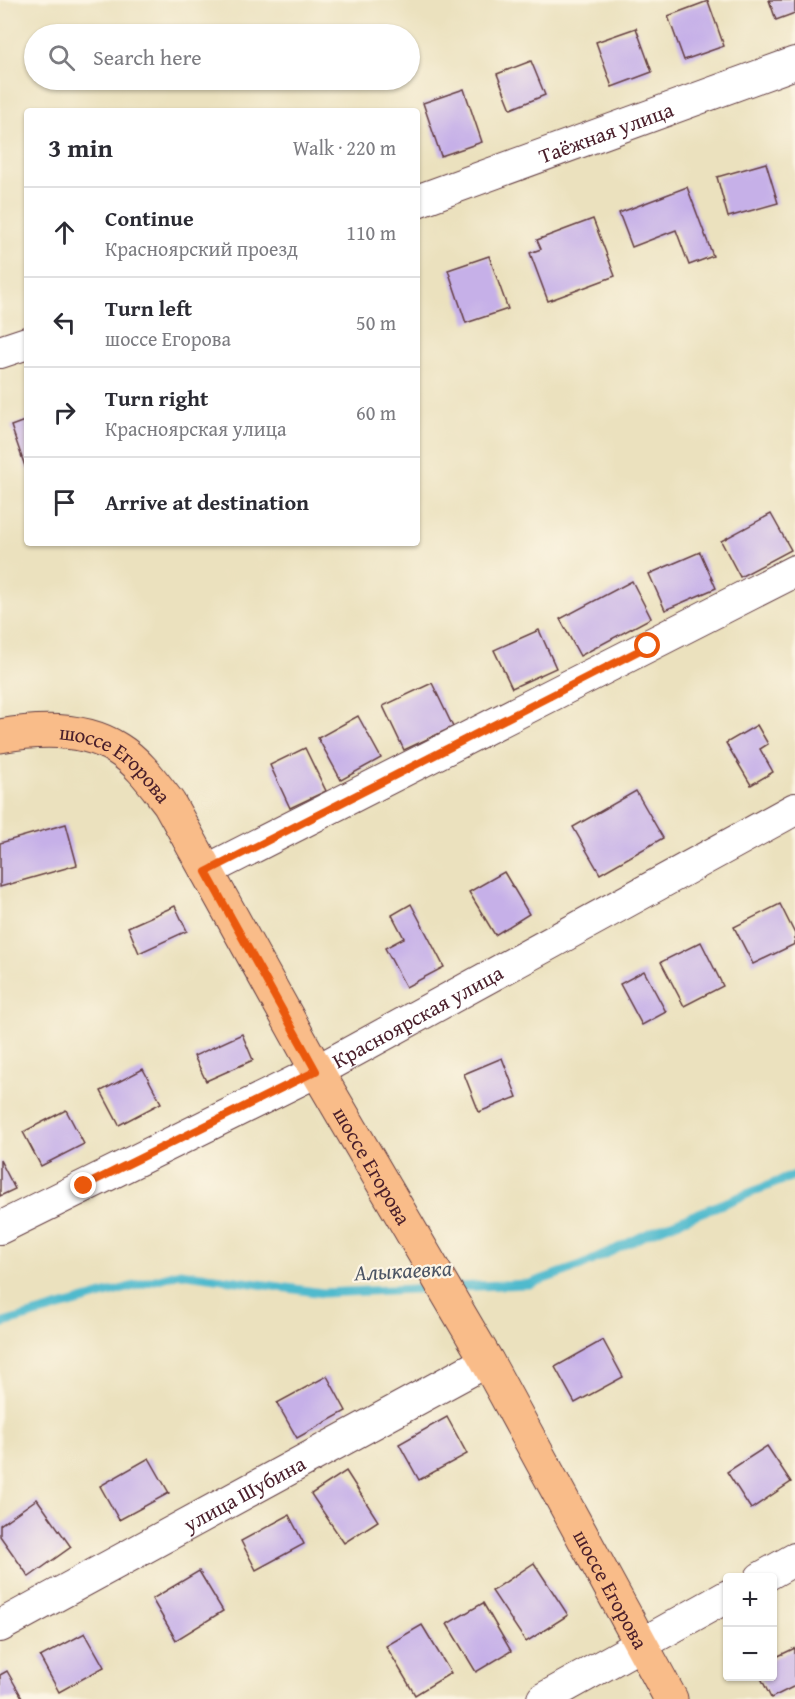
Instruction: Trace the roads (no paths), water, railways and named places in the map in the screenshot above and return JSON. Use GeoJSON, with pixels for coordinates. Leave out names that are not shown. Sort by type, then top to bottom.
{"type":"FeatureCollection","features":[{"type":"Feature","properties":{"kind":"main road","name":"шоссе Егорова"},"geometry":{"type":"LineString","coordinates":[[0,736],[59,731],[96,737],[120,749],[147,774],[169,803],[316,1071],[487,1361],[671,1699]]}},
{"type":"Feature","properties":{"kind":"street","name":"Таёжная улица"},"geometry":{"type":"LineString","coordinates":[[420,200],[795,63]]}},
{"type":"Feature","properties":{"kind":"street"},"geometry":{"type":"LineString","coordinates":[[0,352],[24,344]]}},
{"type":"Feature","properties":{"kind":"street"},"geometry":{"type":"LineString","coordinates":[[206,872],[795,571]]}},
{"type":"Feature","properties":{"kind":"street","name":"Красноярская улица"},"geometry":{"type":"LineString","coordinates":[[0,1228],[316,1071],[795,809]]}},
{"type":"Feature","properties":{"kind":"street","name":"улица Шубина"},"geometry":{"type":"LineString","coordinates":[[0,1626],[487,1361]]}},
{"type":"Feature","properties":{"kind":"street"},"geometry":{"type":"LineString","coordinates":[[769,1573],[795,1559]]}},
{"type":"Feature","properties":{"kind":"street"},"geometry":{"type":"LineString","coordinates":[[543,1699],[723,1599]]}},
{"type":"Feature","properties":{"kind":"waterway","name":"Алыкаевка"},"geometry":{"type":"LineString","coordinates":[[453,1287],[529,1284],[581,1266],[649,1233],[795,1175]]}},
{"type":"Feature","properties":{"kind":"waterway","name":"Алыкаевка"},"geometry":{"type":"LineString","coordinates":[[0,1324],[180,1273],[323,1293],[436,1288]]}}]}
